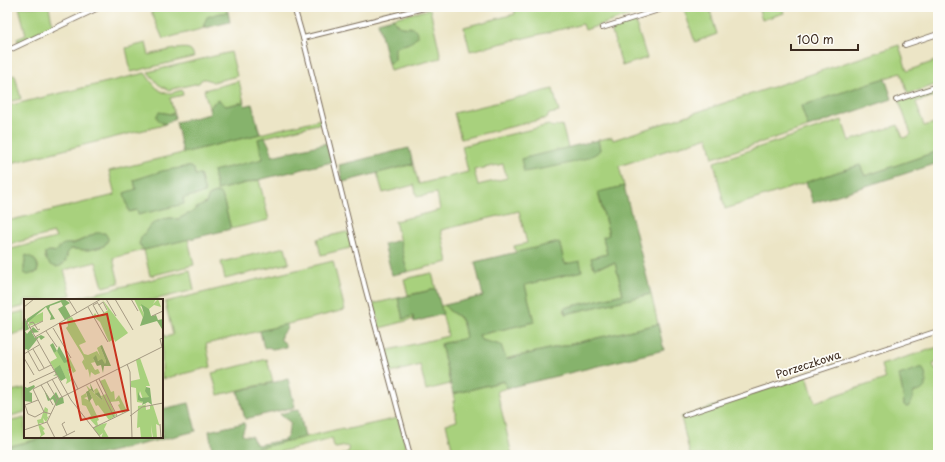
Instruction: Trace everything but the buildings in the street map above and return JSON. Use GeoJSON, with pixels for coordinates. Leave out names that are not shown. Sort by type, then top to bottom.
{"type":"FeatureCollection","features":[{"type":"Feature","properties":{"kind":"street"},"geometry":{"type":"LineString","coordinates":[[7,51],[100,7]]}},
{"type":"Feature","properties":{"kind":"street"},"geometry":{"type":"LineString","coordinates":[[294,7],[365,287],[410,455]]}},
{"type":"Feature","properties":{"kind":"street"},"geometry":{"type":"LineString","coordinates":[[303,38],[428,7]]}},
{"type":"Feature","properties":{"kind":"street"},"geometry":{"type":"LineString","coordinates":[[602,28],[668,7]]}},
{"type":"Feature","properties":{"kind":"street"},"geometry":{"type":"LineString","coordinates":[[905,45],[938,34]]}},
{"type":"Feature","properties":{"kind":"street"},"geometry":{"type":"LineString","coordinates":[[896,100],[938,86]]}},
{"type":"Feature","properties":{"kind":"street","name":"Porzeczkowa"},"geometry":{"type":"LineString","coordinates":[[684,414],[938,331]]}},
{"type":"Feature","properties":{"kind":"green space"},"geometry":{"type":"Polygon","coordinates":[[[19,7],[49,7],[53,26],[19,43],[17,39],[26,35],[19,7]]]}},
{"type":"Feature","properties":{"kind":"green space"},"geometry":{"type":"Polygon","coordinates":[[[149,7],[226,7],[228,12],[216,14],[203,26],[205,28],[163,39],[149,7]]]}},
{"type":"Feature","properties":{"kind":"green space"},"geometry":{"type":"Polygon","coordinates":[[[514,7],[632,7],[634,14],[585,30],[583,24],[470,51],[464,27],[515,14],[514,7]]]}},
{"type":"Feature","properties":{"kind":"green space"},"geometry":{"type":"Polygon","coordinates":[[[683,7],[709,7],[717,34],[695,42],[683,7]]]}},
{"type":"Feature","properties":{"kind":"green space"},"geometry":{"type":"Polygon","coordinates":[[[758,7],[782,7],[784,13],[762,20],[758,7]]]}},
{"type":"Feature","properties":{"kind":"green space"},"geometry":{"type":"Polygon","coordinates":[[[430,9],[441,58],[390,71],[388,63],[392,62],[395,58],[394,48],[399,45],[407,44],[411,27],[400,26],[393,18],[430,9]]]}},
{"type":"Feature","properties":{"kind":"green space"},"geometry":{"type":"Polygon","coordinates":[[[228,12],[230,22],[205,28],[204,24],[207,17],[228,12]]]}},
{"type":"Feature","properties":{"kind":"green space"},"geometry":{"type":"Polygon","coordinates":[[[393,18],[396,24],[402,27],[414,28],[417,33],[417,37],[409,43],[395,48],[395,60],[388,63],[378,22],[393,18]]]}},
{"type":"Feature","properties":{"kind":"green space"},"geometry":{"type":"Polygon","coordinates":[[[635,21],[647,58],[622,66],[611,29],[635,21]]]}},
{"type":"Feature","properties":{"kind":"green space"},"geometry":{"type":"Polygon","coordinates":[[[146,43],[149,55],[186,48],[191,50],[194,57],[131,72],[126,48],[146,43]]]}},
{"type":"Feature","properties":{"kind":"green space"},"geometry":{"type":"Polygon","coordinates":[[[899,45],[907,71],[938,60],[938,84],[908,94],[901,73],[801,106],[808,127],[713,158],[708,137],[619,166],[624,186],[598,193],[609,236],[603,237],[607,254],[591,258],[594,268],[615,263],[623,294],[564,308],[565,314],[651,294],[658,324],[505,359],[501,345],[481,340],[479,335],[534,322],[525,285],[582,271],[565,264],[559,242],[516,253],[514,246],[527,243],[519,211],[441,230],[448,262],[407,272],[395,221],[440,210],[437,193],[417,197],[414,185],[383,193],[377,173],[413,164],[419,184],[468,172],[462,146],[549,125],[553,127],[562,125],[568,148],[521,159],[600,149],[598,140],[612,137],[613,140],[899,45]],[[503,164],[474,170],[478,185],[507,178],[503,164]]]}},
{"type":"Feature","properties":{"kind":"green space"},"geometry":{"type":"Polygon","coordinates":[[[231,52],[237,76],[213,82],[203,79],[199,83],[168,90],[158,84],[148,72],[231,52]]]}},
{"type":"Feature","properties":{"kind":"green space"},"geometry":{"type":"Polygon","coordinates":[[[145,73],[162,92],[169,93],[182,90],[183,95],[170,98],[174,114],[162,112],[158,113],[162,123],[165,124],[7,164],[7,106],[145,73]]]}},
{"type":"Feature","properties":{"kind":"green space"},"geometry":{"type":"Polygon","coordinates":[[[15,75],[21,99],[7,102],[7,77],[15,75]]]}},
{"type":"Feature","properties":{"kind":"green space"},"geometry":{"type":"Polygon","coordinates":[[[885,78],[892,99],[808,127],[801,106],[885,78]]]}},
{"type":"Feature","properties":{"kind":"green space"},"geometry":{"type":"Polygon","coordinates":[[[239,81],[244,102],[226,106],[213,103],[209,108],[204,90],[239,81]]]}},
{"type":"Feature","properties":{"kind":"green space"},"geometry":{"type":"Polygon","coordinates":[[[938,88],[938,95],[916,102],[924,126],[938,122],[938,151],[865,176],[860,165],[725,209],[714,162],[842,120],[849,141],[898,125],[903,138],[911,134],[899,101],[938,88]]]}},
{"type":"Feature","properties":{"kind":"green space"},"geometry":{"type":"Polygon","coordinates":[[[553,89],[559,112],[549,114],[547,118],[461,139],[454,113],[553,89]]]}},
{"type":"Feature","properties":{"kind":"green space"},"geometry":{"type":"Polygon","coordinates":[[[218,100],[226,106],[244,102],[245,106],[252,104],[260,134],[183,153],[176,122],[210,114],[209,108],[218,100]]]}},
{"type":"Feature","properties":{"kind":"green space"},"geometry":{"type":"Polygon","coordinates":[[[159,112],[174,114],[175,118],[165,124],[157,118],[159,112]]]}},
{"type":"Feature","properties":{"kind":"green space"},"geometry":{"type":"Polygon","coordinates":[[[321,119],[322,123],[258,139],[263,159],[217,190],[259,180],[269,220],[231,229],[222,195],[217,192],[209,196],[206,203],[191,213],[178,219],[162,219],[148,228],[139,244],[144,250],[113,258],[119,283],[103,287],[96,262],[64,270],[71,295],[55,299],[24,299],[24,306],[7,311],[7,250],[56,238],[54,233],[10,244],[7,221],[115,195],[109,171],[321,119]],[[191,167],[154,174],[134,180],[136,190],[124,193],[137,210],[184,203],[183,198],[205,193],[200,174],[195,175],[194,169],[191,167]],[[96,233],[87,238],[65,245],[59,248],[56,252],[52,251],[45,253],[47,261],[67,258],[67,253],[71,249],[88,250],[104,246],[108,240],[96,233]],[[26,256],[24,268],[34,274],[38,269],[37,263],[26,256]]]}},
{"type":"Feature","properties":{"kind":"green space"},"geometry":{"type":"Polygon","coordinates":[[[265,137],[271,149],[272,156],[327,143],[332,162],[217,190],[213,171],[263,159],[258,139],[265,137]]]}},
{"type":"Feature","properties":{"kind":"green space"},"geometry":{"type":"Polygon","coordinates":[[[598,140],[600,150],[587,158],[524,172],[521,159],[598,140]]]}},
{"type":"Feature","properties":{"kind":"green space"},"geometry":{"type":"Polygon","coordinates":[[[409,148],[413,164],[343,182],[339,165],[409,148]]]}},
{"type":"Feature","properties":{"kind":"green space"},"geometry":{"type":"Polygon","coordinates":[[[938,151],[938,163],[813,203],[806,182],[860,165],[865,176],[938,151]]]}},
{"type":"Feature","properties":{"kind":"green space"},"geometry":{"type":"Polygon","coordinates":[[[191,167],[194,169],[195,175],[200,174],[205,193],[183,198],[184,204],[138,215],[137,210],[129,212],[124,193],[136,189],[134,180],[162,171],[191,167]]]}},
{"type":"Feature","properties":{"kind":"green space"},"geometry":{"type":"Polygon","coordinates":[[[624,186],[651,294],[566,314],[564,308],[623,294],[615,263],[594,268],[591,258],[607,254],[603,237],[609,235],[598,192],[624,186]]]}},
{"type":"Feature","properties":{"kind":"green space"},"geometry":{"type":"Polygon","coordinates":[[[218,192],[222,195],[231,229],[144,250],[139,244],[148,228],[154,223],[162,219],[178,219],[191,213],[206,203],[209,196],[218,192]]]}},
{"type":"Feature","properties":{"kind":"green space"},"geometry":{"type":"Polygon","coordinates":[[[346,232],[350,233],[353,244],[350,248],[321,255],[317,239],[346,232]]]}},
{"type":"Feature","properties":{"kind":"green space"},"geometry":{"type":"Polygon","coordinates":[[[96,233],[105,233],[108,240],[104,246],[88,250],[71,249],[67,254],[65,262],[59,266],[52,266],[46,259],[45,253],[49,251],[56,252],[63,244],[75,243],[96,233]]]}},
{"type":"Feature","properties":{"kind":"green space"},"geometry":{"type":"Polygon","coordinates":[[[188,239],[194,265],[150,276],[144,250],[188,239]]]}},
{"type":"Feature","properties":{"kind":"green space"},"geometry":{"type":"Polygon","coordinates":[[[400,240],[407,272],[392,275],[384,244],[400,240]]]}},
{"type":"Feature","properties":{"kind":"green space"},"geometry":{"type":"Polygon","coordinates":[[[559,242],[565,264],[580,261],[582,271],[525,285],[534,322],[479,335],[481,340],[501,345],[506,359],[658,324],[664,350],[507,388],[504,381],[453,394],[441,344],[466,338],[460,318],[445,305],[483,296],[475,262],[559,242]]]}},
{"type":"Feature","properties":{"kind":"green space"},"geometry":{"type":"Polygon","coordinates":[[[285,247],[289,263],[225,279],[221,262],[285,247]]]}},
{"type":"Feature","properties":{"kind":"green space"},"geometry":{"type":"Polygon","coordinates":[[[26,255],[32,257],[36,261],[38,266],[37,272],[28,275],[24,273],[26,255]]]}},
{"type":"Feature","properties":{"kind":"green space"},"geometry":{"type":"Polygon","coordinates":[[[333,261],[345,310],[206,344],[211,367],[163,379],[163,333],[165,337],[173,335],[165,302],[333,261]]]}},
{"type":"Feature","properties":{"kind":"green space"},"geometry":{"type":"Polygon","coordinates":[[[190,270],[194,290],[157,299],[72,299],[190,270]]]}},
{"type":"Feature","properties":{"kind":"green space"},"geometry":{"type":"Polygon","coordinates":[[[432,273],[436,289],[408,295],[404,279],[432,273]]]}},
{"type":"Feature","properties":{"kind":"green space"},"geometry":{"type":"Polygon","coordinates":[[[436,289],[443,314],[414,322],[413,316],[403,319],[398,298],[436,289]]]}},
{"type":"Feature","properties":{"kind":"green space"},"geometry":{"type":"Polygon","coordinates":[[[398,298],[403,319],[413,316],[414,319],[380,328],[378,327],[377,323],[379,321],[378,318],[376,318],[372,304],[398,298]]]}},
{"type":"Feature","properties":{"kind":"green space"},"geometry":{"type":"Polygon","coordinates":[[[445,305],[461,321],[466,338],[441,344],[450,384],[426,390],[420,365],[391,373],[385,351],[448,336],[440,306],[445,305]]]}},
{"type":"Feature","properties":{"kind":"green space"},"geometry":{"type":"Polygon","coordinates":[[[24,311],[24,331],[7,336],[7,315],[24,311]]]}},
{"type":"Feature","properties":{"kind":"green space"},"geometry":{"type":"Polygon","coordinates":[[[287,324],[287,329],[281,336],[281,340],[286,344],[286,347],[272,349],[268,347],[264,348],[260,331],[287,324]]]}},
{"type":"Feature","properties":{"kind":"green space"},"geometry":{"type":"Polygon","coordinates":[[[938,347],[938,362],[933,364],[935,370],[938,369],[938,455],[690,455],[681,417],[807,376],[815,402],[885,379],[881,365],[938,347]],[[902,385],[904,405],[914,392],[916,392],[902,385]]]}},
{"type":"Feature","properties":{"kind":"green space"},"geometry":{"type":"Polygon","coordinates":[[[267,359],[273,382],[218,395],[212,373],[267,359]]]}},
{"type":"Feature","properties":{"kind":"green space"},"geometry":{"type":"Polygon","coordinates":[[[922,367],[926,379],[925,387],[922,390],[914,392],[912,401],[908,407],[906,407],[904,405],[899,375],[922,367]]]}},
{"type":"Feature","properties":{"kind":"green space"},"geometry":{"type":"Polygon","coordinates":[[[288,379],[295,407],[245,419],[238,391],[288,379]]]}},
{"type":"Feature","properties":{"kind":"green space"},"geometry":{"type":"Polygon","coordinates":[[[505,381],[507,388],[497,391],[512,455],[454,455],[446,424],[457,421],[453,394],[505,381]]]}},
{"type":"Feature","properties":{"kind":"green space"},"geometry":{"type":"Polygon","coordinates":[[[24,388],[24,412],[7,417],[7,392],[24,388]]]}},
{"type":"Feature","properties":{"kind":"green space"},"geometry":{"type":"Polygon","coordinates":[[[189,403],[196,431],[97,455],[7,455],[7,447],[43,438],[163,438],[163,409],[189,403]]]}},
{"type":"Feature","properties":{"kind":"green space"},"geometry":{"type":"Polygon","coordinates":[[[299,409],[305,437],[229,455],[213,455],[209,431],[244,423],[245,426],[242,434],[244,436],[251,436],[257,445],[284,440],[288,436],[291,424],[280,414],[299,409]]]}},
{"type":"Feature","properties":{"kind":"green space"},"geometry":{"type":"Polygon","coordinates":[[[24,418],[24,438],[43,438],[7,447],[7,422],[24,418]]]}},
{"type":"Feature","properties":{"kind":"green space"},"geometry":{"type":"Polygon","coordinates":[[[398,418],[408,455],[341,455],[348,452],[348,447],[334,447],[332,438],[266,455],[229,455],[343,428],[344,430],[398,418]]]}}]}
